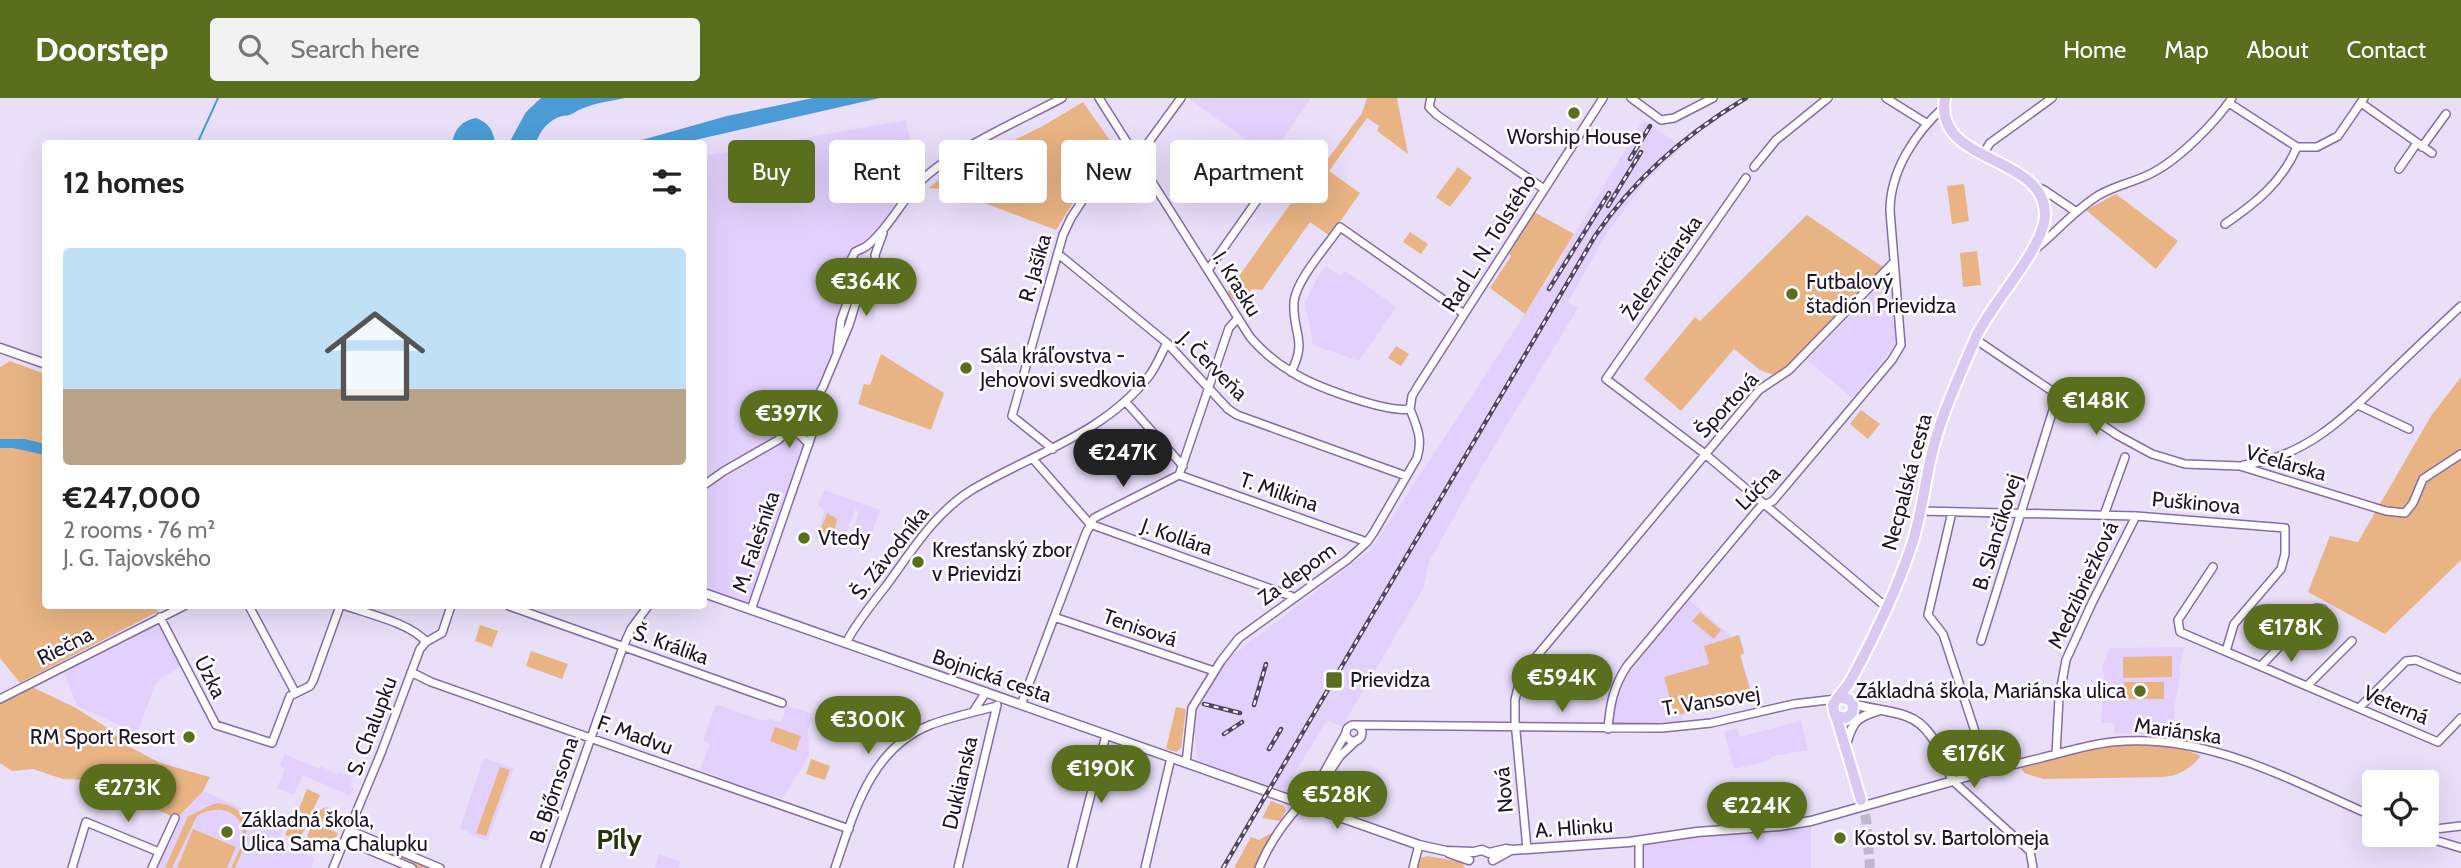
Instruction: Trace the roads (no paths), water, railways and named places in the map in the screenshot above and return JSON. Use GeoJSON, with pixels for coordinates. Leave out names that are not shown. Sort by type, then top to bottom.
{"type":"FeatureCollection","features":[{"type":"Feature","properties":{"kind":"main road"},"geometry":{"type":"LineString","coordinates":[[1944,103],[1945,118],[1952,132],[1963,143],[2034,186],[2044,206],[2047,234]]}},
{"type":"Feature","properties":{"kind":"main road","name":"Necpalská cesta"},"geometry":{"type":"LineString","coordinates":[[1844,708],[1852,679],[1912,544],[1938,434],[1975,339],[2029,255],[2047,234]]}},
{"type":"Feature","properties":{"kind":"main road"},"geometry":{"type":"LineString","coordinates":[[1844,708],[1845,741],[1861,800]]}},
{"type":"Feature","properties":{"kind":"street"},"geometry":{"type":"LineString","coordinates":[[837,351],[841,320],[855,281],[853,255],[859,249],[865,248],[909,194],[936,169],[973,145],[1062,98]]}},
{"type":"Feature","properties":{"kind":"street","name":"I. Krasku"},"geometry":{"type":"LineString","coordinates":[[1100,98],[1126,140]]}},
{"type":"Feature","properties":{"kind":"street"},"geometry":{"type":"LineString","coordinates":[[1152,140],[1181,98]]}},
{"type":"Feature","properties":{"kind":"street"},"geometry":{"type":"LineString","coordinates":[[1431,98],[1429,107],[1437,115],[1544,189]]}},
{"type":"Feature","properties":{"kind":"street","name":"Rad L. N. Tolstého"},"geometry":{"type":"LineString","coordinates":[[1409,409],[1412,396],[1603,98]]}},
{"type":"Feature","properties":{"kind":"street"},"geometry":{"type":"LineString","coordinates":[[1634,98],[1654,117],[1664,120],[1674,118],[1713,98]]}},
{"type":"Feature","properties":{"kind":"street"},"geometry":{"type":"LineString","coordinates":[[1754,167],[1776,140],[1828,98]]}},
{"type":"Feature","properties":{"kind":"street"},"geometry":{"type":"LineString","coordinates":[[1886,98],[1926,123]]}},
{"type":"Feature","properties":{"kind":"street"},"geometry":{"type":"LineString","coordinates":[[1983,155],[1990,143],[2052,98]]}},
{"type":"Feature","properties":{"kind":"street"},"geometry":{"type":"LineString","coordinates":[[2047,234],[2057,230],[2077,210],[2100,194],[2152,174],[2168,164],[2189,146],[2230,100],[2297,147],[2317,147],[2338,136],[2362,101],[2432,153]]}},
{"type":"Feature","properties":{"kind":"street"},"geometry":{"type":"LineString","coordinates":[[1894,262],[1891,193],[1898,172],[1926,123],[1944,103]]}},
{"type":"Feature","properties":{"kind":"street"},"geometry":{"type":"LineString","coordinates":[[2399,169],[2446,114]]}},
{"type":"Feature","properties":{"kind":"street"},"geometry":{"type":"LineString","coordinates":[[2225,224],[2256,204],[2272,187],[2291,163],[2297,147]]}},
{"type":"Feature","properties":{"kind":"street","name":"Železničiarska"},"geometry":{"type":"LineString","coordinates":[[1705,454],[1606,379],[1746,178]]}},
{"type":"Feature","properties":{"kind":"street"},"geometry":{"type":"LineString","coordinates":[[2034,186],[2077,210]]}},
{"type":"Feature","properties":{"kind":"street","name":"I. Krasku"},"geometry":{"type":"LineString","coordinates":[[1156,188],[1238,318],[1261,349],[1309,382],[1391,410],[1409,409]]}},
{"type":"Feature","properties":{"kind":"street","name":"R. Jašíka"},"geometry":{"type":"LineString","coordinates":[[1053,449],[1012,416],[1057,256],[1067,226],[1081,203]]}},
{"type":"Feature","properties":{"kind":"street"},"geometry":{"type":"LineString","coordinates":[[1208,270],[1255,203]]}},
{"type":"Feature","properties":{"kind":"street"},"geometry":{"type":"LineString","coordinates":[[707,483],[778,440],[798,424],[814,405],[849,325],[865,273],[875,267],[875,255],[887,223]]}},
{"type":"Feature","properties":{"kind":"street"},"geometry":{"type":"LineString","coordinates":[[1291,372],[1300,353],[1294,303],[1296,296],[1304,279],[1340,227],[1464,314]]}},
{"type":"Feature","properties":{"kind":"street"},"geometry":{"type":"LineString","coordinates":[[865,248],[875,255]]}},
{"type":"Feature","properties":{"kind":"street","name":"J. Červeňa"},"geometry":{"type":"LineString","coordinates":[[1057,256],[1167,344],[1228,409],[1247,421],[1406,476]]}},
{"type":"Feature","properties":{"kind":"street","name":"Športová"},"geometry":{"type":"LineString","coordinates":[[1516,728],[1515,700],[1521,675],[1531,661],[1759,390],[1789,370],[1894,262]]}},
{"type":"Feature","properties":{"kind":"street","name":"Lúčna"},"geometry":{"type":"LineString","coordinates":[[1608,729],[1612,697],[1627,666],[1760,507],[1773,501],[1892,360],[1901,345],[1902,334],[1894,262]]}},
{"type":"Feature","properties":{"kind":"street"},"geometry":{"type":"LineString","coordinates":[[856,270],[865,273]]}},
{"type":"Feature","properties":{"kind":"street"},"geometry":{"type":"LineString","coordinates":[[2240,466],[2276,459],[2305,446],[2335,426],[2461,306]]}},
{"type":"Feature","properties":{"kind":"street"},"geometry":{"type":"LineString","coordinates":[[1021,705],[1090,524],[1094,519],[1179,475],[1229,328],[1238,318]]}},
{"type":"Feature","properties":{"kind":"street","name":"Včelárska"},"geometry":{"type":"LineString","coordinates":[[1975,339],[2125,440],[2175,462],[2240,466],[2370,506],[2405,513],[2413,503],[2423,479],[2461,454]]}},
{"type":"Feature","properties":{"kind":"street","name":"Š. Závodníka"},"geometry":{"type":"LineString","coordinates":[[846,643],[869,608],[941,514],[971,491],[1098,423],[1150,376],[1167,344]]}},
{"type":"Feature","properties":{"kind":"street"},"geometry":{"type":"LineString","coordinates":[[0,348],[42,363]]}},
{"type":"Feature","properties":{"kind":"street","name":"B. Slančíkovej"},"geometry":{"type":"LineString","coordinates":[[1981,641],[2058,394]]}},
{"type":"Feature","properties":{"kind":"street"},"geometry":{"type":"LineString","coordinates":[[1125,401],[1183,466]]}},
{"type":"Feature","properties":{"kind":"street","name":"M. Falešníka"},"geometry":{"type":"LineString","coordinates":[[751,610],[816,423],[814,405]]}},
{"type":"Feature","properties":{"kind":"street"},"geometry":{"type":"LineString","coordinates":[[2358,405],[2409,429]]}},
{"type":"Feature","properties":{"kind":"street","name":"Za depom"},"geometry":{"type":"LineString","coordinates":[[1186,763],[1192,708],[1238,638],[1367,542],[1416,458],[1420,439],[1409,409]]}},
{"type":"Feature","properties":{"kind":"street"},"geometry":{"type":"LineString","coordinates":[[798,424],[812,434]]}},
{"type":"Feature","properties":{"kind":"street"},"geometry":{"type":"LineString","coordinates":[[798,424],[800,435],[809,444]]}},
{"type":"Feature","properties":{"kind":"street"},"geometry":{"type":"LineString","coordinates":[[1705,454],[1886,607]]}},
{"type":"Feature","properties":{"kind":"street"},"geometry":{"type":"LineString","coordinates":[[2104,515],[2125,457]]}},
{"type":"Feature","properties":{"kind":"street","name":"J. Kollára"},"geometry":{"type":"LineString","coordinates":[[1033,460],[1090,524],[1259,584],[1293,599]]}},
{"type":"Feature","properties":{"kind":"street","name":"T. Milkina"},"geometry":{"type":"LineString","coordinates":[[1179,475],[1367,542]]}},
{"type":"Feature","properties":{"kind":"street","name":"Puškinova"},"geometry":{"type":"LineString","coordinates":[[1921,511],[2136,516],[2285,528],[2285,554],[2281,569],[2234,624],[2225,651]]}},
{"type":"Feature","properties":{"kind":"street"},"geometry":{"type":"LineString","coordinates":[[1952,512],[1928,615],[1943,634],[1988,771]]}},
{"type":"Feature","properties":{"kind":"street","name":"Medzibriežková"},"geometry":{"type":"LineString","coordinates":[[2056,754],[2059,698],[2066,660],[2136,516]]}},
{"type":"Feature","properties":{"kind":"street","name":"Veterná"},"geometry":{"type":"LineString","coordinates":[[2213,567],[2178,620],[2180,632],[2438,742],[2461,718]]}},
{"type":"Feature","properties":{"kind":"street","name":"Bojnická cesta"},"geometry":{"type":"LineString","coordinates":[[707,594],[986,692],[999,702],[1021,705],[1268,792]]}},
{"type":"Feature","properties":{"kind":"street"},"geometry":{"type":"LineString","coordinates":[[2260,666],[2316,608],[2323,609]]}},
{"type":"Feature","properties":{"kind":"street","name":"Riečna"},"geometry":{"type":"LineString","coordinates":[[0,699],[177,609]]}},
{"type":"Feature","properties":{"kind":"street"},"geometry":{"type":"LineString","coordinates":[[251,609],[295,692],[310,686],[313,681],[339,609]]}},
{"type":"Feature","properties":{"kind":"street"},"geometry":{"type":"LineString","coordinates":[[355,609],[417,633],[426,642]]}},
{"type":"Feature","properties":{"kind":"street","name":"S. Chalupku"},"geometry":{"type":"LineString","coordinates":[[333,868],[421,649],[426,642],[442,633],[450,609]]}},
{"type":"Feature","properties":{"kind":"street","name":"Š. Králika"},"geometry":{"type":"LineString","coordinates":[[517,609],[782,704]]}},
{"type":"Feature","properties":{"kind":"street","name":"B. Bjőrnsona"},"geometry":{"type":"LineString","coordinates":[[545,868],[623,647],[644,609]]}},
{"type":"Feature","properties":{"kind":"street","name":"Úzka"},"geometry":{"type":"LineString","coordinates":[[160,617],[216,725],[272,743],[290,696],[295,692]]}},
{"type":"Feature","properties":{"kind":"street","name":"Tenisová"},"geometry":{"type":"LineString","coordinates":[[1054,617],[1214,671]]}},
{"type":"Feature","properties":{"kind":"street"},"geometry":{"type":"LineString","coordinates":[[2308,686],[2352,641]]}},
{"type":"Feature","properties":{"kind":"street"},"geometry":{"type":"LineString","coordinates":[[2359,708],[2406,661],[2416,660],[2461,679]]}},
{"type":"Feature","properties":{"kind":"street","name":"F. Madvu"},"geometry":{"type":"LineString","coordinates":[[411,672],[431,682],[849,829]]}},
{"type":"Feature","properties":{"kind":"street"},"geometry":{"type":"LineString","coordinates":[[972,713],[986,692]]}},
{"type":"Feature","properties":{"kind":"street"},"geometry":{"type":"LineString","coordinates":[[835,868],[865,786],[880,763],[898,745],[930,725],[999,702]]}},
{"type":"Feature","properties":{"kind":"street","name":"Duklianska"},"geometry":{"type":"LineString","coordinates":[[958,868],[999,702]]}},
{"type":"Feature","properties":{"kind":"street","name":"T. Vansovej"},"geometry":{"type":"LineString","coordinates":[[1806,703],[1844,708]]}},
{"type":"Feature","properties":{"kind":"street","name":"T. Vansovej"},"geometry":{"type":"LineString","coordinates":[[1355,725],[1608,729],[1684,727],[1806,703],[1844,708]]}},
{"type":"Feature","properties":{"kind":"street"},"geometry":{"type":"LineString","coordinates":[[1844,708],[1905,716],[1923,726],[1934,741],[1953,781],[2030,851],[2034,868]]}},
{"type":"Feature","properties":{"kind":"street"},"geometry":{"type":"LineString","coordinates":[[1845,741],[1856,721],[1875,710]]}},
{"type":"Feature","properties":{"kind":"street"},"geometry":{"type":"LineString","coordinates":[[1307,806],[1349,726],[1355,725],[1359,736]]}},
{"type":"Feature","properties":{"kind":"street"},"geometry":{"type":"LineString","coordinates":[[1259,868],[1266,850],[1280,828],[1307,806],[1340,756],[1368,726]]}},
{"type":"Feature","properties":{"kind":"street","name":"Nová"},"geometry":{"type":"LineString","coordinates":[[1516,728],[1527,849]]}},
{"type":"Feature","properties":{"kind":"street"},"geometry":{"type":"LineString","coordinates":[[1346,733],[1350,739],[1359,736]]}},
{"type":"Feature","properties":{"kind":"street"},"geometry":{"type":"LineString","coordinates":[[1072,868],[1105,735]]}},
{"type":"Feature","properties":{"kind":"street","name":"Mariánska"},"geometry":{"type":"LineString","coordinates":[[1848,811],[1892,796],[1988,771],[2099,744],[2127,741],[2192,747],[2234,757],[2362,811]]}},
{"type":"Feature","properties":{"kind":"street"},"geometry":{"type":"LineString","coordinates":[[1145,868],[1171,758]]}},
{"type":"Feature","properties":{"kind":"street","name":"A. Hlinku"},"geometry":{"type":"LineString","coordinates":[[1268,792],[1419,845],[1446,851],[1482,850],[1491,860],[1506,849],[1639,841],[1698,832],[1779,825],[1848,811]]}},
{"type":"Feature","properties":{"kind":"street"},"geometry":{"type":"LineString","coordinates":[[152,868],[175,818]]}},
{"type":"Feature","properties":{"kind":"street"},"geometry":{"type":"LineString","coordinates":[[72,868],[86,822],[159,852]]}},
{"type":"Feature","properties":{"kind":"street"},"geometry":{"type":"LineString","coordinates":[[2439,829],[2461,825]]}},
{"type":"Feature","properties":{"kind":"street"},"geometry":{"type":"LineString","coordinates":[[349,830],[440,868]]}},
{"type":"Feature","properties":{"kind":"street"},"geometry":{"type":"LineString","coordinates":[[345,840],[412,868]]}},
{"type":"Feature","properties":{"kind":"street"},"geometry":{"type":"LineString","coordinates":[[1639,841],[1639,868]]}},
{"type":"Feature","properties":{"kind":"street"},"geometry":{"type":"LineString","coordinates":[[2439,841],[2461,848]]}},
{"type":"Feature","properties":{"kind":"street"},"geometry":{"type":"LineString","coordinates":[[1413,868],[1419,845]]}},
{"type":"Feature","properties":{"kind":"street","name":"A. Hlinku"},"geometry":{"type":"LineString","coordinates":[[1446,851],[1470,864],[1474,852]]}},
{"type":"Feature","properties":{"kind":"water"},"geometry":{"type":"Polygon","coordinates":[[[541,98],[625,98],[591,105],[571,115],[557,118],[545,126],[537,140],[511,140],[526,112],[541,98]]]}},
{"type":"Feature","properties":{"kind":"water"},"geometry":{"type":"Polygon","coordinates":[[[813,98],[880,98],[695,140],[642,140],[727,116],[813,98]]]}},
{"type":"Feature","properties":{"kind":"water"},"geometry":{"type":"Polygon","coordinates":[[[476,118],[484,122],[490,128],[494,140],[453,140],[460,126],[476,118]]]}},
{"type":"Feature","properties":{"kind":"water"},"geometry":{"type":"Polygon","coordinates":[[[0,439],[25,439],[42,443],[42,454],[13,448],[0,448],[0,439]]]}},
{"type":"Feature","properties":{"kind":"waterway"},"geometry":{"type":"LineString","coordinates":[[199,140],[218,98]]}},
{"type":"Feature","properties":{"kind":"tunnel"},"geometry":{"type":"LineString","coordinates":[[1861,800],[1866,819],[1870,868]]}},
{"type":"Feature","properties":{"kind":"railway"},"geometry":{"type":"LineString","coordinates":[[1223,868],[1595,236],[1627,195],[1663,159],[1703,126],[1746,98]]}},
{"type":"Feature","properties":{"kind":"railway"},"geometry":{"type":"LineString","coordinates":[[1630,159],[1650,126]]}},
{"type":"Feature","properties":{"kind":"railway"},"geometry":{"type":"LineString","coordinates":[[1608,206],[1641,152]]}},
{"type":"Feature","properties":{"kind":"railway"},"geometry":{"type":"LineString","coordinates":[[1549,289],[1609,193]]}},
{"type":"Feature","properties":{"kind":"railway"},"geometry":{"type":"LineString","coordinates":[[1254,705],[1266,664]]}},
{"type":"Feature","properties":{"kind":"railway"},"geometry":{"type":"LineString","coordinates":[[1204,704],[1240,713]]}},
{"type":"Feature","properties":{"kind":"railway"},"geometry":{"type":"LineString","coordinates":[[1224,734],[1242,722]]}},
{"type":"Feature","properties":{"kind":"railway"},"geometry":{"type":"LineString","coordinates":[[1269,749],[1281,729]]}},
{"type":"Feature","properties":{"kind":"place","name":"Worship House"},"geometry":{"type":"Point","coordinates":[1574,113]}},
{"type":"Feature","properties":{"kind":"place","name":"Futbalový štadión Prievidza"},"geometry":{"type":"Point","coordinates":[1792,294]}},
{"type":"Feature","properties":{"kind":"place","name":"Sála kráľovstva - Jehovovi svedkovia"},"geometry":{"type":"Point","coordinates":[966,368]}},
{"type":"Feature","properties":{"kind":"place","name":"Vtedy"},"geometry":{"type":"Point","coordinates":[804,538]}},
{"type":"Feature","properties":{"kind":"place","name":"Kresťanský zbor v Prievidzi"},"geometry":{"type":"Point","coordinates":[918,562]}},
{"type":"Feature","properties":{"kind":"place","name":"Prievidza"},"geometry":{"type":"Point","coordinates":[1334,680]}},
{"type":"Feature","properties":{"kind":"place","name":"Základná škola, Mariánska ulica"},"geometry":{"type":"Point","coordinates":[2140,691]}},
{"type":"Feature","properties":{"kind":"place","name":"RM Sport Resort"},"geometry":{"type":"Point","coordinates":[189,737]}},
{"type":"Feature","properties":{"kind":"place","name":"Základná škola, Ulica Sama Chalupku"},"geometry":{"type":"Point","coordinates":[227,832]}},
{"type":"Feature","properties":{"kind":"place","name":"Kostol sv. Bartolomeja"},"geometry":{"type":"Point","coordinates":[1840,838]}},
{"type":"Feature","properties":{"kind":"district","name":"Píly"},"geometry":{"type":"Point","coordinates":[619,839]}}]}
